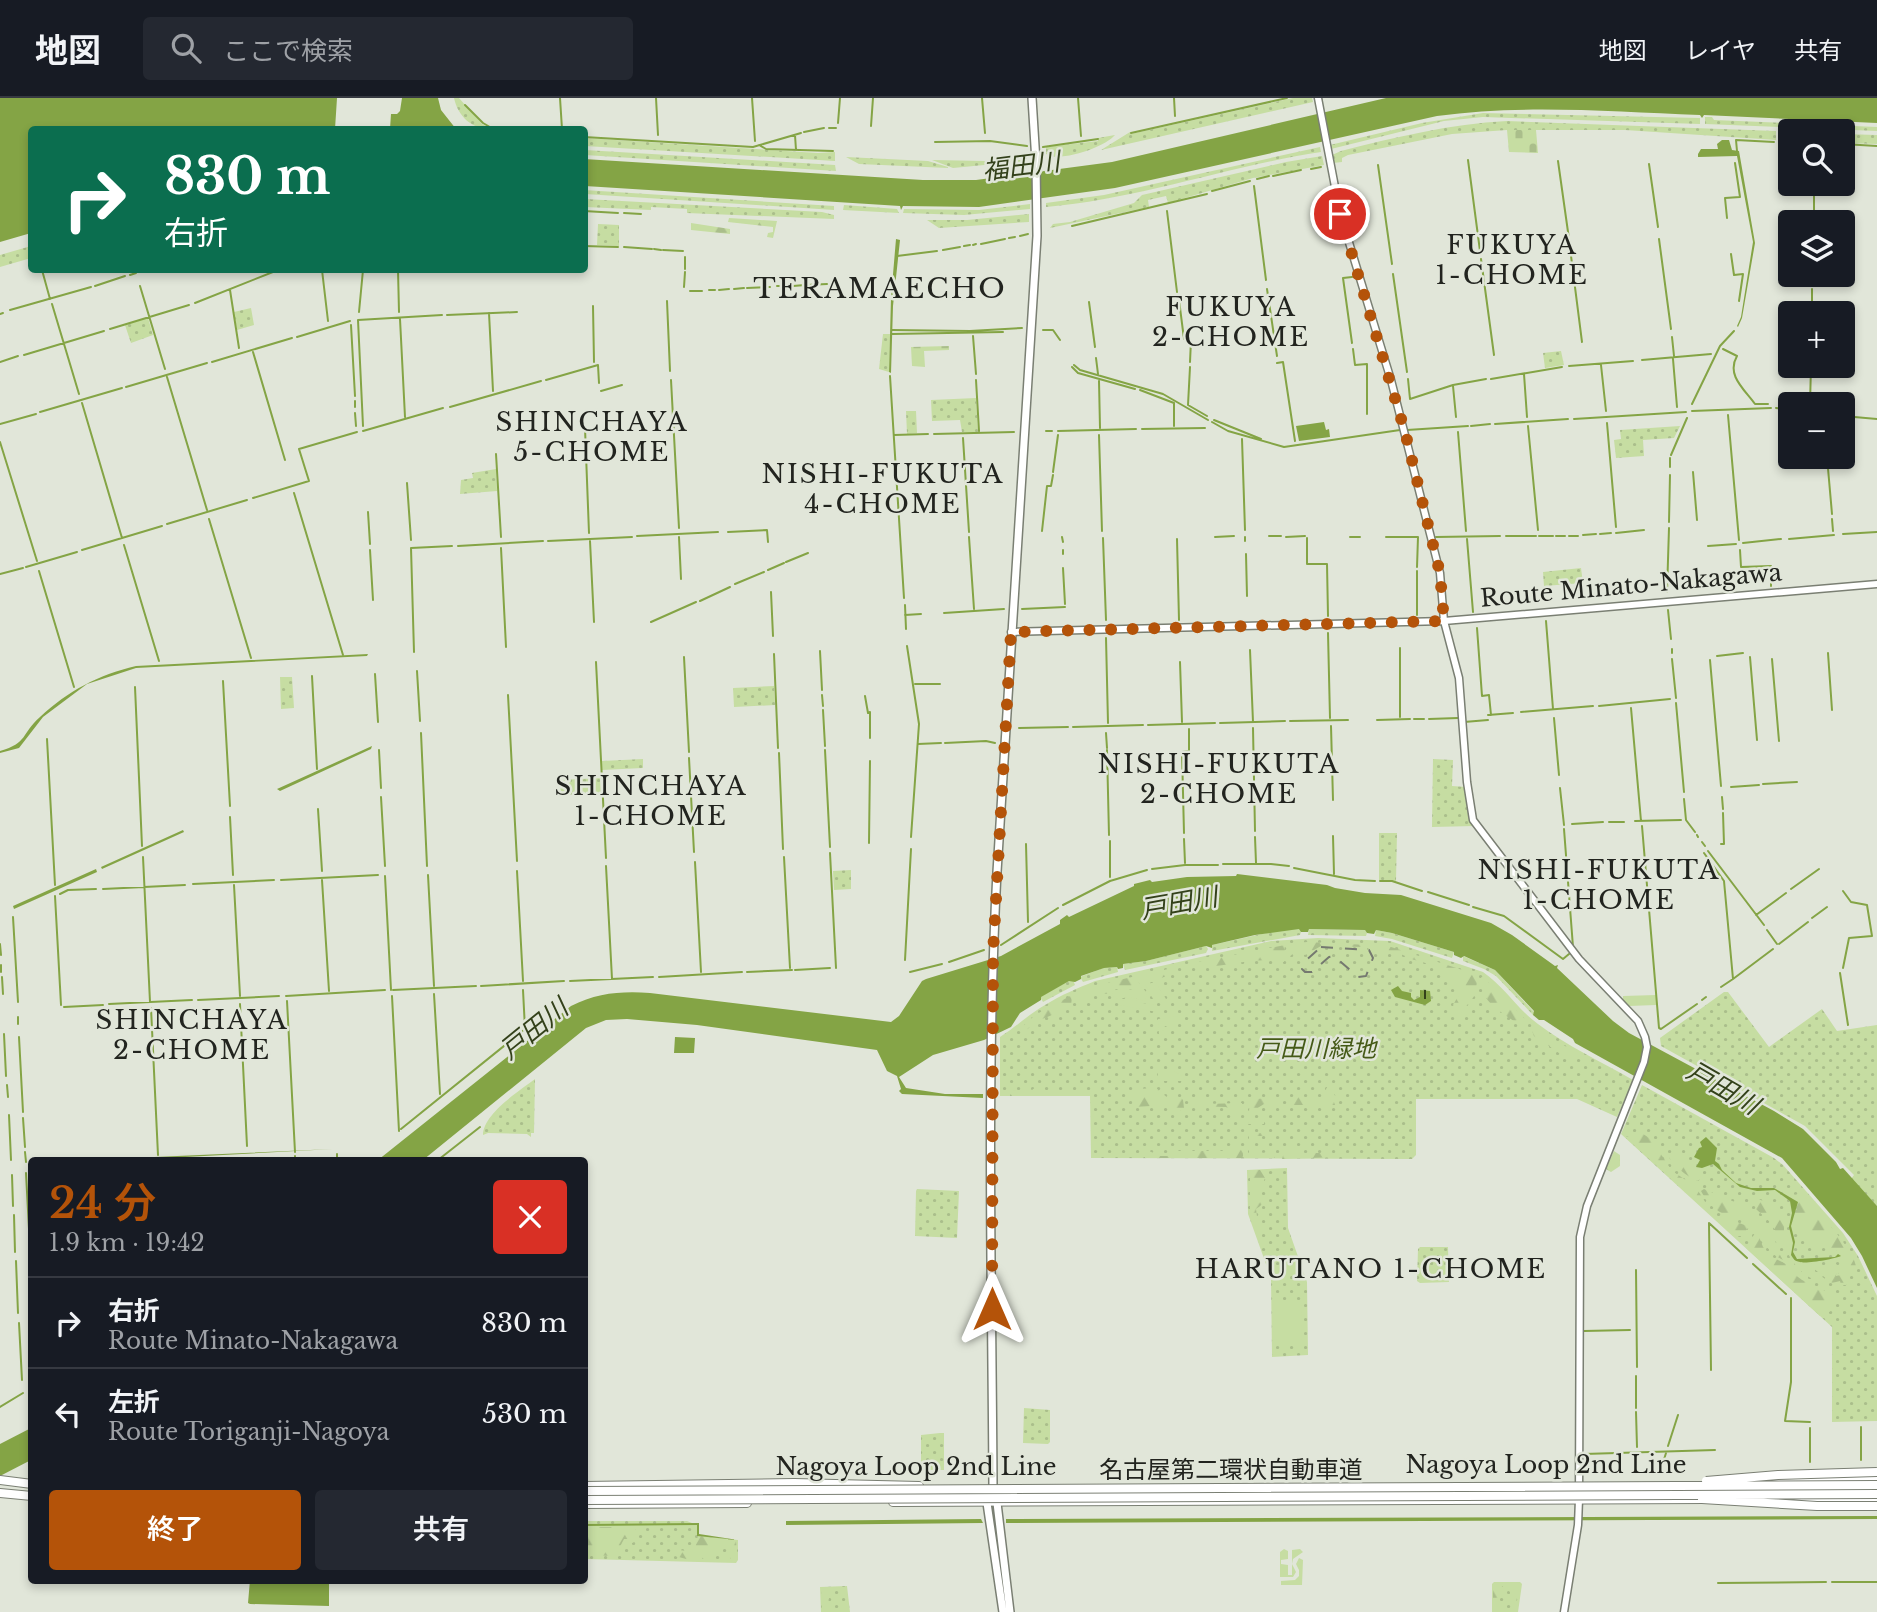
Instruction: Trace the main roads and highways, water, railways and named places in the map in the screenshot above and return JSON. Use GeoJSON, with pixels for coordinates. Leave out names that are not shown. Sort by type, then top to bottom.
{"type":"FeatureCollection","features":[{"type":"Feature","properties":{"kind":"highway"},"geometry":{"type":"LineString","coordinates":[[1658,1486],[1778,1475],[1877,1472]]}},
{"type":"Feature","properties":{"kind":"highway","name":"Nagoya Loop 2nd Line"},"geometry":{"type":"LineString","coordinates":[[588,1489],[794,1483],[993,1487],[1877,1479]]}},
{"type":"Feature","properties":{"kind":"highway"},"geometry":{"type":"LineString","coordinates":[[1,1482],[28,1485]]}},
{"type":"Feature","properties":{"kind":"highway"},"geometry":{"type":"LineString","coordinates":[[894,1485],[938,1498],[991,1501]]}},
{"type":"Feature","properties":{"kind":"highway"},"geometry":{"type":"LineString","coordinates":[[1315,1485],[1343,1496],[1375,1496]]}},
{"type":"Feature","properties":{"kind":"highway","name":"名古屋第二環状自動車道"},"geometry":{"type":"LineString","coordinates":[[588,1489],[1877,1485]]}},
{"type":"Feature","properties":{"kind":"highway"},"geometry":{"type":"LineString","coordinates":[[993,1487],[1004,1493],[1059,1492],[1101,1502]]}},
{"type":"Feature","properties":{"kind":"highway"},"geometry":{"type":"LineString","coordinates":[[0,1494],[28,1497]]}},
{"type":"Feature","properties":{"kind":"highway"},"geometry":{"type":"LineString","coordinates":[[1648,1494],[1757,1503],[1877,1506]]}},
{"type":"Feature","properties":{"kind":"highway","name":"名古屋第二環状自動車道"},"geometry":{"type":"LineString","coordinates":[[588,1502],[1648,1494],[1877,1496]]}},
{"type":"Feature","properties":{"kind":"highway","name":"Nagoya Loop 2nd Line"},"geometry":{"type":"LineString","coordinates":[[588,1502],[1101,1502],[1877,1496]]}},
{"type":"Feature","properties":{"kind":"main road"},"geometry":{"type":"LineString","coordinates":[[1003,1612],[991,1501],[993,953],[1037,207],[1032,98]]}},
{"type":"Feature","properties":{"kind":"main road"},"geometry":{"type":"LineString","coordinates":[[1319,102],[1340,214],[1391,380],[1442,584],[1444,621],[1459,678],[1467,782],[1474,820],[1580,959],[1638,1021],[1647,1047],[1637,1081],[1587,1206],[1580,1237],[1579,1499],[1564,1612]]}},
{"type":"Feature","properties":{"kind":"main road","name":"Route Minato-Nakagawa"},"geometry":{"type":"LineString","coordinates":[[1011,632],[1444,621],[1877,584]]}},
{"type":"Feature","properties":{"kind":"main road"},"geometry":{"type":"LineString","coordinates":[[991,1501],[1010,1612]]}},
{"type":"Feature","properties":{"kind":"water"},"geometry":{"type":"Polygon","coordinates":[[[0,98],[337,98],[335,126],[28,126],[28,234],[0,242],[0,98]]]}},
{"type":"Feature","properties":{"kind":"water"},"geometry":{"type":"Polygon","coordinates":[[[402,98],[438,98],[441,110],[454,126],[390,126],[391,114],[400,111],[402,98]]]}},
{"type":"Feature","properties":{"kind":"water"},"geometry":{"type":"Polygon","coordinates":[[[1386,98],[1877,98],[1877,123],[1855,122],[1855,119],[1704,115],[1702,118],[1700,115],[1568,110],[1503,110],[1437,116],[1115,188],[979,207],[903,206],[901,210],[900,206],[588,186],[588,159],[923,180],[976,180],[1112,162],[1386,98]]]}},
{"type":"Feature","properties":{"kind":"water"},"geometry":{"type":"Polygon","coordinates":[[[1722,140],[1729,140],[1732,150],[1739,151],[1755,243],[1742,318],[1738,327],[1753,242],[1737,156],[1698,157],[1701,149],[1718,149],[1717,144],[1722,140]]]}},
{"type":"Feature","properties":{"kind":"water"},"geometry":{"type":"Polygon","coordinates":[[[896,239],[900,240],[893,306],[891,373],[891,298],[896,239]]]}},
{"type":"Feature","properties":{"kind":"water"},"geometry":{"type":"Polygon","coordinates":[[[1324,422],[1330,437],[1299,441],[1296,426],[1324,422]]]}},
{"type":"Feature","properties":{"kind":"water"},"geometry":{"type":"Polygon","coordinates":[[[368,654],[136,668],[87,684],[43,717],[19,748],[0,753],[20,741],[34,723],[61,699],[84,685],[96,679],[136,666],[368,654]]]}},
{"type":"Feature","properties":{"kind":"water"},"geometry":{"type":"Polygon","coordinates":[[[372,746],[371,749],[280,791],[277,789],[372,746]]]}},
{"type":"Feature","properties":{"kind":"water"},"geometry":{"type":"Polygon","coordinates":[[[183,830],[184,832],[102,869],[101,867],[183,830]]]}},
{"type":"Feature","properties":{"kind":"water"},"geometry":{"type":"Polygon","coordinates":[[[96,869],[97,872],[14,909],[13,906],[96,869]]]}},
{"type":"Feature","properties":{"kind":"water","name":"戸田川"},"geometry":{"type":"Polygon","coordinates":[[[1236,876],[1327,885],[1365,893],[1401,895],[1491,923],[1512,935],[1555,966],[1558,965],[1557,968],[1629,1033],[1803,1129],[1877,1206],[1877,1288],[1851,1238],[1782,1158],[1575,1043],[1544,1020],[1539,1020],[1533,1015],[1534,1011],[1495,970],[1464,956],[1461,958],[1454,955],[1454,952],[1376,930],[1374,934],[1365,930],[1309,929],[1308,932],[1301,932],[1299,929],[1255,935],[1212,945],[1212,948],[1206,946],[1123,964],[1123,968],[1104,968],[1081,976],[1081,979],[1075,982],[1069,981],[1041,997],[1041,1000],[1020,1013],[1011,1027],[984,1040],[933,1055],[899,1077],[906,1088],[945,1094],[983,1094],[983,1098],[902,1094],[897,1076],[887,1071],[877,1050],[697,1025],[627,1019],[606,1020],[586,1028],[427,1157],[382,1157],[571,1006],[590,998],[619,993],[650,993],[891,1022],[899,1016],[922,981],[1001,956],[1060,924],[1060,920],[1067,915],[1069,917],[1134,884],[1187,877],[1236,876]]]}},
{"type":"Feature","properties":{"kind":"water"},"geometry":{"type":"Polygon","coordinates":[[[1398,986],[1402,991],[1411,993],[1414,1000],[1420,997],[1420,990],[1430,991],[1431,1001],[1425,1005],[1395,997],[1391,990],[1398,986]]]}},
{"type":"Feature","properties":{"kind":"water"},"geometry":{"type":"Polygon","coordinates":[[[675,1037],[695,1038],[694,1053],[674,1053],[675,1037]]]}},
{"type":"Feature","properties":{"kind":"water"},"geometry":{"type":"Polygon","coordinates":[[[1706,1137],[1717,1148],[1715,1161],[1736,1183],[1751,1188],[1774,1188],[1798,1202],[1791,1226],[1795,1242],[1793,1252],[1797,1259],[1835,1257],[1838,1254],[1841,1256],[1808,1262],[1794,1260],[1791,1255],[1793,1243],[1789,1227],[1792,1213],[1790,1201],[1775,1190],[1757,1191],[1740,1187],[1713,1164],[1696,1167],[1700,1160],[1694,1157],[1702,1147],[1700,1142],[1706,1137]]]}},
{"type":"Feature","properties":{"kind":"water"},"geometry":{"type":"Polygon","coordinates":[[[333,1149],[185,1157],[154,1157],[333,1149]]]}},
{"type":"Feature","properties":{"kind":"water"},"geometry":{"type":"Polygon","coordinates":[[[28,1430],[28,1462],[0,1476],[0,1444],[28,1430]]]}},
{"type":"Feature","properties":{"kind":"water"},"geometry":{"type":"Polygon","coordinates":[[[1877,1516],[1877,1519],[1006,1523],[1006,1519],[1877,1516]]]}},
{"type":"Feature","properties":{"kind":"water"},"geometry":{"type":"Polygon","coordinates":[[[981,1519],[983,1523],[786,1525],[786,1521],[981,1519]]]}},
{"type":"Feature","properties":{"kind":"water"},"geometry":{"type":"Polygon","coordinates":[[[699,1523],[699,1534],[738,1540],[697,1536],[697,1525],[588,1524],[699,1523]]]}},
{"type":"Feature","properties":{"kind":"water"},"geometry":{"type":"Polygon","coordinates":[[[250,1584],[329,1584],[329,1606],[248,1603],[250,1584]]]}},
{"type":"Feature","properties":{"kind":"waterway"},"geometry":{"type":"LineString","coordinates":[[560,98],[562,126]]}},
{"type":"Feature","properties":{"kind":"waterway"},"geometry":{"type":"LineString","coordinates":[[656,98],[658,135]]}},
{"type":"Feature","properties":{"kind":"waterway"},"geometry":{"type":"LineString","coordinates":[[752,98],[755,141]]}},
{"type":"Feature","properties":{"kind":"waterway"},"geometry":{"type":"LineString","coordinates":[[838,123],[840,98]]}},
{"type":"Feature","properties":{"kind":"waterway"},"geometry":{"type":"LineString","coordinates":[[871,126],[873,98]]}},
{"type":"Feature","properties":{"kind":"waterway"},"geometry":{"type":"LineString","coordinates":[[982,98],[985,133]]}},
{"type":"Feature","properties":{"kind":"waterway"},"geometry":{"type":"LineString","coordinates":[[1078,98],[1081,136]]}},
{"type":"Feature","properties":{"kind":"waterway"},"geometry":{"type":"LineString","coordinates":[[1174,98],[1175,116]]}},
{"type":"Feature","properties":{"kind":"waterway"},"geometry":{"type":"LineString","coordinates":[[1131,133],[1287,98]]}},
{"type":"Feature","properties":{"kind":"waterway"},"geometry":{"type":"LineString","coordinates":[[465,105],[488,126]]}},
{"type":"Feature","properties":{"kind":"waterway"},"geometry":{"type":"LineString","coordinates":[[804,132],[824,128]]}},
{"type":"Feature","properties":{"kind":"waterway"},"geometry":{"type":"LineString","coordinates":[[829,128],[836,128]]}},
{"type":"Feature","properties":{"kind":"waterway"},"geometry":{"type":"LineString","coordinates":[[588,137],[753,147],[801,133]]}},
{"type":"Feature","properties":{"kind":"waterway"},"geometry":{"type":"LineString","coordinates":[[795,135],[796,150]]}},
{"type":"Feature","properties":{"kind":"waterway","name":"福田川"},"geometry":{"type":"LineString","coordinates":[[1043,147],[1098,139]]}},
{"type":"Feature","properties":{"kind":"waterway"},"geometry":{"type":"LineString","coordinates":[[1737,151],[1736,140],[1774,142]]}},
{"type":"Feature","properties":{"kind":"waterway","name":"福田川"},"geometry":{"type":"LineString","coordinates":[[935,142],[990,141],[1027,146]]}},
{"type":"Feature","properties":{"kind":"waterway"},"geometry":{"type":"LineString","coordinates":[[759,145],[766,149],[833,151]]}},
{"type":"Feature","properties":{"kind":"waterway"},"geometry":{"type":"LineString","coordinates":[[1855,145],[1877,146]]}},
{"type":"Feature","properties":{"kind":"waterway"},"geometry":{"type":"LineString","coordinates":[[1468,160],[1480,251]]}},
{"type":"Feature","properties":{"kind":"waterway"},"geometry":{"type":"LineString","coordinates":[[1558,161],[1569,239]]}},
{"type":"Feature","properties":{"kind":"waterway"},"geometry":{"type":"LineString","coordinates":[[1727,218],[1725,198],[1740,197],[1735,163]]}},
{"type":"Feature","properties":{"kind":"waterway"},"geometry":{"type":"LineString","coordinates":[[1649,164],[1658,227]]}},
{"type":"Feature","properties":{"kind":"waterway"},"geometry":{"type":"LineString","coordinates":[[1378,165],[1392,264]]}},
{"type":"Feature","properties":{"kind":"waterway"},"geometry":{"type":"LineString","coordinates":[[1311,169],[1321,167]]}},
{"type":"Feature","properties":{"kind":"waterway"},"geometry":{"type":"LineString","coordinates":[[1273,176],[1301,170]]}},
{"type":"Feature","properties":{"kind":"waterway"},"geometry":{"type":"LineString","coordinates":[[1257,179],[1269,176]]}},
{"type":"Feature","properties":{"kind":"waterway"},"geometry":{"type":"LineString","coordinates":[[1212,191],[1250,181]]}},
{"type":"Feature","properties":{"kind":"waterway"},"geometry":{"type":"LineString","coordinates":[[1254,186],[1266,280]]}},
{"type":"Feature","properties":{"kind":"waterway"},"geometry":{"type":"LineString","coordinates":[[1072,226],[1207,194]]}},
{"type":"Feature","properties":{"kind":"waterway"},"geometry":{"type":"LineString","coordinates":[[1814,196],[1814,210]]}},
{"type":"Feature","properties":{"kind":"waterway"},"geometry":{"type":"LineString","coordinates":[[588,211],[618,213]]}},
{"type":"Feature","properties":{"kind":"waterway"},"geometry":{"type":"LineString","coordinates":[[1167,211],[1177,292]]}},
{"type":"Feature","properties":{"kind":"waterway"},"geometry":{"type":"LineString","coordinates":[[624,213],[641,214]]}},
{"type":"Feature","properties":{"kind":"waterway"},"geometry":{"type":"LineString","coordinates":[[1020,236],[1028,234]]}},
{"type":"Feature","properties":{"kind":"waterway"},"geometry":{"type":"LineString","coordinates":[[1009,238],[1015,237]]}},
{"type":"Feature","properties":{"kind":"waterway"},"geometry":{"type":"LineString","coordinates":[[981,244],[1005,239]]}},
{"type":"Feature","properties":{"kind":"waterway"},"geometry":{"type":"LineString","coordinates":[[1659,239],[1671,329]]}},
{"type":"Feature","properties":{"kind":"waterway"},"geometry":{"type":"LineString","coordinates":[[964,246],[970,245]]}},
{"type":"Feature","properties":{"kind":"waterway"},"geometry":{"type":"LineString","coordinates":[[588,246],[618,247]]}},
{"type":"Feature","properties":{"kind":"waterway"},"geometry":{"type":"LineString","coordinates":[[624,247],[652,249]]}},
{"type":"Feature","properties":{"kind":"waterway"},"geometry":{"type":"LineString","coordinates":[[943,250],[960,247]]}},
{"type":"Feature","properties":{"kind":"waterway"},"geometry":{"type":"LineString","coordinates":[[1570,248],[1582,342]]}},
{"type":"Feature","properties":{"kind":"waterway"},"geometry":{"type":"LineString","coordinates":[[654,249],[661,250]]}},
{"type":"Feature","properties":{"kind":"waterway"},"geometry":{"type":"LineString","coordinates":[[663,250],[683,251]]}},
{"type":"Feature","properties":{"kind":"waterway"},"geometry":{"type":"LineString","coordinates":[[897,256],[937,251]]}},
{"type":"Feature","properties":{"kind":"waterway"},"geometry":{"type":"LineString","coordinates":[[1731,254],[1734,275],[1743,274],[1739,301]]}},
{"type":"Feature","properties":{"kind":"waterway"},"geometry":{"type":"LineString","coordinates":[[685,257],[685,269]]}},
{"type":"Feature","properties":{"kind":"waterway"},"geometry":{"type":"LineString","coordinates":[[1481,259],[1494,355]]}},
{"type":"Feature","properties":{"kind":"waterway"},"geometry":{"type":"LineString","coordinates":[[684,287],[685,272]]}},
{"type":"Feature","properties":{"kind":"waterway"},"geometry":{"type":"LineString","coordinates":[[43,273],[50,299]]}},
{"type":"Feature","properties":{"kind":"waterway"},"geometry":{"type":"LineString","coordinates":[[130,275],[136,273]]}},
{"type":"Feature","properties":{"kind":"waterway"},"geometry":{"type":"LineString","coordinates":[[195,303],[270,273]]}},
{"type":"Feature","properties":{"kind":"waterway"},"geometry":{"type":"LineString","coordinates":[[322,273],[328,321]]}},
{"type":"Feature","properties":{"kind":"waterway"},"geometry":{"type":"LineString","coordinates":[[359,312],[363,273]]}},
{"type":"Feature","properties":{"kind":"waterway"},"geometry":{"type":"LineString","coordinates":[[398,273],[399,312]]}},
{"type":"Feature","properties":{"kind":"waterway"},"geometry":{"type":"LineString","coordinates":[[1393,274],[1407,372]]}},
{"type":"Feature","properties":{"kind":"waterway"},"geometry":{"type":"LineString","coordinates":[[95,286],[125,276]]}},
{"type":"Feature","properties":{"kind":"waterway"},"geometry":{"type":"LineString","coordinates":[[1352,277],[1343,278],[1352,343]]}},
{"type":"Feature","properties":{"kind":"waterway"},"geometry":{"type":"LineString","coordinates":[[807,285],[827,284]]}},
{"type":"Feature","properties":{"kind":"waterway"},"geometry":{"type":"LineString","coordinates":[[793,286],[805,285]]}},
{"type":"Feature","properties":{"kind":"waterway"},"geometry":{"type":"LineString","coordinates":[[140,286],[165,369]]}},
{"type":"Feature","properties":{"kind":"waterway"},"geometry":{"type":"LineString","coordinates":[[777,286],[789,286]]}},
{"type":"Feature","properties":{"kind":"waterway"},"geometry":{"type":"LineString","coordinates":[[10,310],[91,287]]}},
{"type":"Feature","properties":{"kind":"waterway"},"geometry":{"type":"LineString","coordinates":[[747,288],[770,287]]}},
{"type":"Feature","properties":{"kind":"waterway"},"geometry":{"type":"LineString","coordinates":[[734,289],[744,288]]}},
{"type":"Feature","properties":{"kind":"waterway"},"geometry":{"type":"LineString","coordinates":[[719,290],[729,289]]}},
{"type":"Feature","properties":{"kind":"waterway"},"geometry":{"type":"LineString","coordinates":[[1267,289],[1277,356]]}},
{"type":"Feature","properties":{"kind":"waterway"},"geometry":{"type":"LineString","coordinates":[[1812,289],[1812,301]]}},
{"type":"Feature","properties":{"kind":"waterway"},"geometry":{"type":"LineString","coordinates":[[230,290],[239,348]]}},
{"type":"Feature","properties":{"kind":"waterway"},"geometry":{"type":"LineString","coordinates":[[709,290],[715,290]]}},
{"type":"Feature","properties":{"kind":"waterway"},"geometry":{"type":"LineString","coordinates":[[690,291],[702,291]]}},
{"type":"Feature","properties":{"kind":"waterway"},"geometry":{"type":"LineString","coordinates":[[1179,300],[1184,339],[1191,340],[1190,362]]}},
{"type":"Feature","properties":{"kind":"waterway"},"geometry":{"type":"LineString","coordinates":[[667,301],[670,371]]}},
{"type":"Feature","properties":{"kind":"waterway"},"geometry":{"type":"LineString","coordinates":[[1089,302],[1095,347]]}},
{"type":"Feature","properties":{"kind":"waterway"},"geometry":{"type":"LineString","coordinates":[[52,304],[79,394]]}},
{"type":"Feature","properties":{"kind":"waterway"},"geometry":{"type":"LineString","coordinates":[[110,329],[189,305]]}},
{"type":"Feature","properties":{"kind":"waterway"},"geometry":{"type":"LineString","coordinates":[[593,306],[594,362]]}},
{"type":"Feature","properties":{"kind":"waterway"},"geometry":{"type":"LineString","coordinates":[[447,315],[517,312]]}},
{"type":"Feature","properties":{"kind":"waterway"},"geometry":{"type":"LineString","coordinates":[[489,313],[493,391]]}},
{"type":"Feature","properties":{"kind":"waterway"},"geometry":{"type":"LineString","coordinates":[[363,426],[358,320],[442,315]]}},
{"type":"Feature","properties":{"kind":"waterway"},"geometry":{"type":"LineString","coordinates":[[400,319],[405,417]]}},
{"type":"Feature","properties":{"kind":"waterway"},"geometry":{"type":"LineString","coordinates":[[297,337],[350,321]]}},
{"type":"Feature","properties":{"kind":"waterway"},"geometry":{"type":"LineString","coordinates":[[351,325],[355,396]]}},
{"type":"Feature","properties":{"kind":"waterway"},"geometry":{"type":"LineString","coordinates":[[892,330],[970,331],[1022,328]]}},
{"type":"Feature","properties":{"kind":"waterway"},"geometry":{"type":"LineString","coordinates":[[1043,330],[1053,330],[1060,340]]}},
{"type":"Feature","properties":{"kind":"waterway"},"geometry":{"type":"LineString","coordinates":[[24,355],[104,331]]}},
{"type":"Feature","properties":{"kind":"waterway"},"geometry":{"type":"LineString","coordinates":[[1692,404],[1720,346],[1734,331]]}},
{"type":"Feature","properties":{"kind":"waterway"},"geometry":{"type":"LineString","coordinates":[[892,334],[1003,332]]}},
{"type":"Feature","properties":{"kind":"waterway"},"geometry":{"type":"LineString","coordinates":[[973,336],[976,374]]}},
{"type":"Feature","properties":{"kind":"waterway"},"geometry":{"type":"LineString","coordinates":[[1672,337],[1674,356]]}},
{"type":"Feature","properties":{"kind":"waterway"},"geometry":{"type":"LineString","coordinates":[[212,362],[292,338]]}},
{"type":"Feature","properties":{"kind":"waterway"},"geometry":{"type":"LineString","coordinates":[[1353,349],[1355,365],[1367,364],[1367,414]]}},
{"type":"Feature","properties":{"kind":"waterway"},"geometry":{"type":"LineString","coordinates":[[1723,349],[1737,356],[1734,363],[1735,376],[1755,404],[1768,404]]}},
{"type":"Feature","properties":{"kind":"waterway"},"geometry":{"type":"LineString","coordinates":[[253,352],[285,460]]}},
{"type":"Feature","properties":{"kind":"waterway"},"geometry":{"type":"LineString","coordinates":[[1642,360],[1711,354]]}},
{"type":"Feature","properties":{"kind":"waterway"},"geometry":{"type":"LineString","coordinates":[[0,362],[18,356]]}},
{"type":"Feature","properties":{"kind":"waterway"},"geometry":{"type":"LineString","coordinates":[[1096,358],[1098,374]]}},
{"type":"Feature","properties":{"kind":"waterway"},"geometry":{"type":"LineString","coordinates":[[1673,359],[1677,407]]}},
{"type":"Feature","properties":{"kind":"waterway"},"geometry":{"type":"LineString","coordinates":[[1569,366],[1633,361]]}},
{"type":"Feature","properties":{"kind":"waterway"},"geometry":{"type":"LineString","coordinates":[[1277,363],[1283,362],[1295,441]]}},
{"type":"Feature","properties":{"kind":"waterway"},"geometry":{"type":"LineString","coordinates":[[126,387],[207,363]]}},
{"type":"Feature","properties":{"kind":"waterway"},"geometry":{"type":"LineString","coordinates":[[546,380],[598,365],[599,383]]}},
{"type":"Feature","properties":{"kind":"waterway"},"geometry":{"type":"LineString","coordinates":[[1074,365],[1080,370],[1163,394],[1208,420]]}},
{"type":"Feature","properties":{"kind":"waterway"},"geometry":{"type":"LineString","coordinates":[[1601,365],[1606,411]]}},
{"type":"Feature","properties":{"kind":"waterway"},"geometry":{"type":"LineString","coordinates":[[1072,367],[1078,373],[1135,389]]}},
{"type":"Feature","properties":{"kind":"waterway"},"geometry":{"type":"LineString","coordinates":[[1190,367],[1188,405],[1207,416]]}},
{"type":"Feature","properties":{"kind":"waterway"},"geometry":{"type":"LineString","coordinates":[[1491,379],[1562,367]]}},
{"type":"Feature","properties":{"kind":"waterway"},"geometry":{"type":"LineString","coordinates":[[1524,374],[1527,417]]}},
{"type":"Feature","properties":{"kind":"waterway"},"geometry":{"type":"LineString","coordinates":[[890,376],[904,598]]}},
{"type":"Feature","properties":{"kind":"waterway"},"geometry":{"type":"LineString","coordinates":[[167,377],[207,510]]}},
{"type":"Feature","properties":{"kind":"waterway"},"geometry":{"type":"LineString","coordinates":[[1810,392],[1811,378]]}},
{"type":"Feature","properties":{"kind":"waterway"},"geometry":{"type":"LineString","coordinates":[[1408,379],[1410,399],[1453,385],[1486,379]]}},
{"type":"Feature","properties":{"kind":"waterway"},"geometry":{"type":"LineString","coordinates":[[671,380],[679,528]]}},
{"type":"Feature","properties":{"kind":"waterway"},"geometry":{"type":"LineString","coordinates":[[976,380],[979,431]]}},
{"type":"Feature","properties":{"kind":"waterway"},"geometry":{"type":"LineString","coordinates":[[450,407],[541,381]]}},
{"type":"Feature","properties":{"kind":"waterway"},"geometry":{"type":"LineString","coordinates":[[1099,381],[1100,428]]}},
{"type":"Feature","properties":{"kind":"waterway"},"geometry":{"type":"LineString","coordinates":[[601,391],[622,385]]}},
{"type":"Feature","properties":{"kind":"waterway"},"geometry":{"type":"LineString","coordinates":[[1453,386],[1456,417]]}},
{"type":"Feature","properties":{"kind":"waterway"},"geometry":{"type":"LineString","coordinates":[[40,412],[122,388]]}},
{"type":"Feature","properties":{"kind":"waterway"},"geometry":{"type":"LineString","coordinates":[[1140,390],[1174,403],[1174,426]]}},
{"type":"Feature","properties":{"kind":"waterway"},"geometry":{"type":"LineString","coordinates":[[355,401],[355,407]]}},
{"type":"Feature","properties":{"kind":"waterway"},"geometry":{"type":"LineString","coordinates":[[82,403],[122,538]]}},
{"type":"Feature","properties":{"kind":"waterway"},"geometry":{"type":"LineString","coordinates":[[363,431],[443,408]]}},
{"type":"Feature","properties":{"kind":"waterway"},"geometry":{"type":"LineString","coordinates":[[1692,411],[1771,408]]}},
{"type":"Feature","properties":{"kind":"waterway"},"geometry":{"type":"LineString","coordinates":[[1574,419],[1686,412]]}},
{"type":"Feature","properties":{"kind":"waterway"},"geometry":{"type":"LineString","coordinates":[[355,413],[356,426]]}},
{"type":"Feature","properties":{"kind":"waterway"},"geometry":{"type":"LineString","coordinates":[[0,424],[36,414]]}},
{"type":"Feature","properties":{"kind":"waterway"},"geometry":{"type":"LineString","coordinates":[[1728,415],[1739,540]]}},
{"type":"Feature","properties":{"kind":"waterway"},"geometry":{"type":"LineString","coordinates":[[1855,417],[1877,419]]}},
{"type":"Feature","properties":{"kind":"waterway"},"geometry":{"type":"LineString","coordinates":[[1671,455],[1687,418]]}},
{"type":"Feature","properties":{"kind":"waterway"},"geometry":{"type":"LineString","coordinates":[[1495,424],[1568,419]]}},
{"type":"Feature","properties":{"kind":"waterway"},"geometry":{"type":"LineString","coordinates":[[1214,420],[1261,439]]}},
{"type":"Feature","properties":{"kind":"waterway"},"geometry":{"type":"LineString","coordinates":[[1212,422],[1228,431],[1284,447],[1400,430]]}},
{"type":"Feature","properties":{"kind":"waterway"},"geometry":{"type":"LineString","coordinates":[[1607,423],[1616,527]]}},
{"type":"Feature","properties":{"kind":"waterway"},"geometry":{"type":"LineString","coordinates":[[1471,426],[1490,424]]}},
{"type":"Feature","properties":{"kind":"waterway"},"geometry":{"type":"LineString","coordinates":[[1407,430],[1468,426]]}},
{"type":"Feature","properties":{"kind":"waterway"},"geometry":{"type":"LineString","coordinates":[[1528,426],[1538,530]]}},
{"type":"Feature","properties":{"kind":"waterway"},"geometry":{"type":"LineString","coordinates":[[585,428],[589,533]]}},
{"type":"Feature","properties":{"kind":"waterway"},"geometry":{"type":"LineString","coordinates":[[1142,429],[1205,428]]}},
{"type":"Feature","properties":{"kind":"waterway"},"geometry":{"type":"LineString","coordinates":[[1058,431],[1136,429]]}},
{"type":"Feature","properties":{"kind":"waterway"},"geometry":{"type":"LineString","coordinates":[[1046,431],[1052,431]]}},
{"type":"Feature","properties":{"kind":"waterway"},"geometry":{"type":"LineString","coordinates":[[253,498],[309,481],[299,449],[357,432]]}},
{"type":"Feature","properties":{"kind":"waterway"},"geometry":{"type":"LineString","coordinates":[[934,434],[1014,432]]}},
{"type":"Feature","properties":{"kind":"waterway"},"geometry":{"type":"LineString","coordinates":[[1458,432],[1466,531]]}},
{"type":"Feature","properties":{"kind":"waterway"},"geometry":{"type":"LineString","coordinates":[[894,435],[928,434]]}},
{"type":"Feature","properties":{"kind":"waterway"},"geometry":{"type":"LineString","coordinates":[[1053,472],[1058,435]]}},
{"type":"Feature","properties":{"kind":"waterway"},"geometry":{"type":"LineString","coordinates":[[1099,435],[1102,531]]}},
{"type":"Feature","properties":{"kind":"waterway"},"geometry":{"type":"LineString","coordinates":[[963,438],[969,532]]}},
{"type":"Feature","properties":{"kind":"waterway"},"geometry":{"type":"LineString","coordinates":[[1242,439],[1245,530]]}},
{"type":"Feature","properties":{"kind":"waterway"},"geometry":{"type":"LineString","coordinates":[[0,442],[37,561]]}},
{"type":"Feature","properties":{"kind":"waterway"},"geometry":{"type":"LineString","coordinates":[[496,454],[501,537]]}},
{"type":"Feature","properties":{"kind":"waterway"},"geometry":{"type":"LineString","coordinates":[[1670,458],[1670,467]]}},
{"type":"Feature","properties":{"kind":"waterway"},"geometry":{"type":"LineString","coordinates":[[1828,469],[1832,514]]}},
{"type":"Feature","properties":{"kind":"waterway"},"geometry":{"type":"LineString","coordinates":[[1693,472],[1697,520]]}},
{"type":"Feature","properties":{"kind":"waterway"},"geometry":{"type":"LineString","coordinates":[[1042,531],[1047,486],[1051,486],[1053,475]]}},
{"type":"Feature","properties":{"kind":"waterway"},"geometry":{"type":"LineString","coordinates":[[1669,522],[1670,475]]}},
{"type":"Feature","properties":{"kind":"waterway"},"geometry":{"type":"LineString","coordinates":[[407,483],[411,540]]}},
{"type":"Feature","properties":{"kind":"waterway"},"geometry":{"type":"LineString","coordinates":[[294,493],[343,655]]}},
{"type":"Feature","properties":{"kind":"waterway"},"geometry":{"type":"LineString","coordinates":[[167,524],[247,500]]}},
{"type":"Feature","properties":{"kind":"waterway"},"geometry":{"type":"LineString","coordinates":[[368,512],[370,544]]}},
{"type":"Feature","properties":{"kind":"waterway"},"geometry":{"type":"LineString","coordinates":[[209,519],[251,658]]}},
{"type":"Feature","properties":{"kind":"waterway"},"geometry":{"type":"LineString","coordinates":[[1832,519],[1833,531]]}},
{"type":"Feature","properties":{"kind":"waterway"},"geometry":{"type":"LineString","coordinates":[[82,550],[162,526]]}},
{"type":"Feature","properties":{"kind":"waterway"},"geometry":{"type":"LineString","coordinates":[[1667,592],[1669,528]]}},
{"type":"Feature","properties":{"kind":"waterway"},"geometry":{"type":"LineString","coordinates":[[728,532],[767,530],[768,542]]}},
{"type":"Feature","properties":{"kind":"waterway"},"geometry":{"type":"LineString","coordinates":[[1616,533],[1644,530]]}},
{"type":"Feature","properties":{"kind":"waterway"},"geometry":{"type":"LineString","coordinates":[[637,536],[718,532]]}},
{"type":"Feature","properties":{"kind":"waterway"},"geometry":{"type":"LineString","coordinates":[[1843,534],[1877,532]]}},
{"type":"Feature","properties":{"kind":"waterway"},"geometry":{"type":"LineString","coordinates":[[1600,534],[1611,533]]}},
{"type":"Feature","properties":{"kind":"waterway"},"geometry":{"type":"LineString","coordinates":[[1583,535],[1596,534]]}},
{"type":"Feature","properties":{"kind":"waterway"},"geometry":{"type":"LineString","coordinates":[[1789,539],[1834,535]]}},
{"type":"Feature","properties":{"kind":"waterway"},"geometry":{"type":"LineString","coordinates":[[1215,537],[1234,536]]}},
{"type":"Feature","properties":{"kind":"waterway"},"geometry":{"type":"LineString","coordinates":[[1269,536],[1281,536]]}},
{"type":"Feature","properties":{"kind":"waterway"},"geometry":{"type":"LineString","coordinates":[[1286,537],[1305,536]]}},
{"type":"Feature","properties":{"kind":"waterway"},"geometry":{"type":"LineString","coordinates":[[1436,537],[1500,536]]}},
{"type":"Feature","properties":{"kind":"waterway"},"geometry":{"type":"LineString","coordinates":[[1506,536],[1536,536]]}},
{"type":"Feature","properties":{"kind":"waterway"},"geometry":{"type":"LineString","coordinates":[[1539,536],[1553,536]]}},
{"type":"Feature","properties":{"kind":"waterway"},"geometry":{"type":"LineString","coordinates":[[1556,536],[1565,536]]}},
{"type":"Feature","properties":{"kind":"waterway"},"geometry":{"type":"LineString","coordinates":[[1569,536],[1578,536]]}},
{"type":"Feature","properties":{"kind":"waterway"},"geometry":{"type":"LineString","coordinates":[[548,541],[632,537]]}},
{"type":"Feature","properties":{"kind":"waterway"},"geometry":{"type":"LineString","coordinates":[[679,537],[681,579]]}},
{"type":"Feature","properties":{"kind":"waterway"},"geometry":{"type":"LineString","coordinates":[[969,537],[974,609]]}},
{"type":"Feature","properties":{"kind":"waterway"},"geometry":{"type":"LineString","coordinates":[[1062,537],[1063,542]]}},
{"type":"Feature","properties":{"kind":"waterway"},"geometry":{"type":"LineString","coordinates":[[1350,537],[1360,537]]}},
{"type":"Feature","properties":{"kind":"waterway"},"geometry":{"type":"LineString","coordinates":[[1386,537],[1418,537],[1417,567]]}},
{"type":"Feature","properties":{"kind":"waterway"},"geometry":{"type":"LineString","coordinates":[[1103,538],[1106,620]]}},
{"type":"Feature","properties":{"kind":"waterway"},"geometry":{"type":"LineString","coordinates":[[1307,538],[1307,564],[1327,564],[1328,616]]}},
{"type":"Feature","properties":{"kind":"waterway"},"geometry":{"type":"LineString","coordinates":[[1177,539],[1179,620]]}},
{"type":"Feature","properties":{"kind":"waterway"},"geometry":{"type":"LineString","coordinates":[[1467,539],[1473,612]]}},
{"type":"Feature","properties":{"kind":"waterway"},"geometry":{"type":"LineString","coordinates":[[1743,543],[1781,539]]}},
{"type":"Feature","properties":{"kind":"waterway"},"geometry":{"type":"LineString","coordinates":[[458,546],[543,541]]}},
{"type":"Feature","properties":{"kind":"waterway"},"geometry":{"type":"LineString","coordinates":[[590,541],[594,622]]}},
{"type":"Feature","properties":{"kind":"waterway"},"geometry":{"type":"LineString","coordinates":[[1708,546],[1736,544]]}},
{"type":"Feature","properties":{"kind":"waterway"},"geometry":{"type":"LineString","coordinates":[[124,545],[159,661]]}},
{"type":"Feature","properties":{"kind":"waterway"},"geometry":{"type":"LineString","coordinates":[[414,652],[411,548],[452,546]]}},
{"type":"Feature","properties":{"kind":"waterway"},"geometry":{"type":"LineString","coordinates":[[501,548],[506,647]]}},
{"type":"Feature","properties":{"kind":"waterway"},"geometry":{"type":"LineString","coordinates":[[370,550],[373,600]]}},
{"type":"Feature","properties":{"kind":"waterway"},"geometry":{"type":"LineString","coordinates":[[1740,550],[1741,567],[1771,566],[1771,586]]}},
{"type":"Feature","properties":{"kind":"waterway"},"geometry":{"type":"LineString","coordinates":[[26,567],[77,552]]}},
{"type":"Feature","properties":{"kind":"waterway"},"geometry":{"type":"LineString","coordinates":[[786,562],[808,553]]}},
{"type":"Feature","properties":{"kind":"waterway"},"geometry":{"type":"LineString","coordinates":[[1246,554],[1247,596]]}},
{"type":"Feature","properties":{"kind":"waterway"},"geometry":{"type":"LineString","coordinates":[[768,570],[784,563]]}},
{"type":"Feature","properties":{"kind":"waterway"},"geometry":{"type":"LineString","coordinates":[[0,574],[23,568]]}},
{"type":"Feature","properties":{"kind":"waterway"},"geometry":{"type":"LineString","coordinates":[[1063,568],[1065,604]]}},
{"type":"Feature","properties":{"kind":"waterway"},"geometry":{"type":"LineString","coordinates":[[39,571],[74,687]]}},
{"type":"Feature","properties":{"kind":"waterway"},"geometry":{"type":"LineString","coordinates":[[1417,571],[1417,615]]}},
{"type":"Feature","properties":{"kind":"waterway"},"geometry":{"type":"LineString","coordinates":[[735,584],[764,572]]}},
{"type":"Feature","properties":{"kind":"waterway"},"geometry":{"type":"LineString","coordinates":[[700,601],[730,587]]}},
{"type":"Feature","properties":{"kind":"waterway"},"geometry":{"type":"LineString","coordinates":[[771,592],[773,636]]}},
{"type":"Feature","properties":{"kind":"waterway"},"geometry":{"type":"LineString","coordinates":[[651,622],[696,602]]}},
{"type":"Feature","properties":{"kind":"waterway"},"geometry":{"type":"LineString","coordinates":[[905,605],[906,629]]}},
{"type":"Feature","properties":{"kind":"waterway"},"geometry":{"type":"LineString","coordinates":[[1022,609],[1065,607]]}},
{"type":"Feature","properties":{"kind":"waterway"},"geometry":{"type":"LineString","coordinates":[[944,613],[1004,609]]}},
{"type":"Feature","properties":{"kind":"waterway"},"geometry":{"type":"LineString","coordinates":[[1668,610],[1671,639]]}},
{"type":"Feature","properties":{"kind":"waterway"},"geometry":{"type":"LineString","coordinates":[[905,615],[921,614]]}},
{"type":"Feature","properties":{"kind":"waterway"},"geometry":{"type":"LineString","coordinates":[[1546,621],[1553,709]]}},
{"type":"Feature","properties":{"kind":"waterway"},"geometry":{"type":"LineString","coordinates":[[1477,628],[1482,696],[1489,695],[1491,715]]}},
{"type":"Feature","properties":{"kind":"waterway"},"geometry":{"type":"LineString","coordinates":[[1328,633],[1330,718]]}},
{"type":"Feature","properties":{"kind":"waterway"},"geometry":{"type":"LineString","coordinates":[[1106,638],[1108,723]]}},
{"type":"Feature","properties":{"kind":"waterway"},"geometry":{"type":"LineString","coordinates":[[907,646],[919,724],[911,837]]}},
{"type":"Feature","properties":{"kind":"waterway"},"geometry":{"type":"LineString","coordinates":[[1400,648],[1400,717]]}},
{"type":"Feature","properties":{"kind":"waterway"},"geometry":{"type":"LineString","coordinates":[[1250,650],[1253,722]]}},
{"type":"Feature","properties":{"kind":"waterway"},"geometry":{"type":"LineString","coordinates":[[820,651],[822,690]]}},
{"type":"Feature","properties":{"kind":"waterway"},"geometry":{"type":"LineString","coordinates":[[1717,656],[1743,653]]}},
{"type":"Feature","properties":{"kind":"waterway"},"geometry":{"type":"LineString","coordinates":[[1828,653],[1832,710]]}},
{"type":"Feature","properties":{"kind":"waterway"},"geometry":{"type":"LineString","coordinates":[[774,654],[778,748]]}},
{"type":"Feature","properties":{"kind":"waterway"},"geometry":{"type":"LineString","coordinates":[[684,657],[689,752]]}},
{"type":"Feature","properties":{"kind":"waterway"},"geometry":{"type":"LineString","coordinates":[[1750,657],[1757,740]]}},
{"type":"Feature","properties":{"kind":"waterway"},"geometry":{"type":"LineString","coordinates":[[1672,659],[1676,698]]}},
{"type":"Feature","properties":{"kind":"waterway"},"geometry":{"type":"LineString","coordinates":[[1772,659],[1779,741]]}},
{"type":"Feature","properties":{"kind":"waterway"},"geometry":{"type":"LineString","coordinates":[[1710,660],[1721,786]]}},
{"type":"Feature","properties":{"kind":"waterway"},"geometry":{"type":"LineString","coordinates":[[596,662],[606,858]]}},
{"type":"Feature","properties":{"kind":"waterway"},"geometry":{"type":"LineString","coordinates":[[1180,662],[1182,722]]}},
{"type":"Feature","properties":{"kind":"waterway"},"geometry":{"type":"LineString","coordinates":[[417,671],[420,721]]}},
{"type":"Feature","properties":{"kind":"waterway"},"geometry":{"type":"LineString","coordinates":[[375,674],[378,722]]}},
{"type":"Feature","properties":{"kind":"waterway"},"geometry":{"type":"LineString","coordinates":[[312,676],[317,769]]}},
{"type":"Feature","properties":{"kind":"waterway"},"geometry":{"type":"LineString","coordinates":[[223,681],[230,806]]}},
{"type":"Feature","properties":{"kind":"waterway"},"geometry":{"type":"LineString","coordinates":[[915,684],[940,684]]}},
{"type":"Feature","properties":{"kind":"waterway"},"geometry":{"type":"LineString","coordinates":[[135,687],[142,846]]}},
{"type":"Feature","properties":{"kind":"waterway"},"geometry":{"type":"LineString","coordinates":[[508,695],[517,861]]}},
{"type":"Feature","properties":{"kind":"waterway"},"geometry":{"type":"LineString","coordinates":[[822,695],[823,706]]}},
{"type":"Feature","properties":{"kind":"waterway"},"geometry":{"type":"LineString","coordinates":[[865,696],[868,713],[870,712],[870,738]]}},
{"type":"Feature","properties":{"kind":"waterway"},"geometry":{"type":"LineString","coordinates":[[1599,706],[1670,699]]}},
{"type":"Feature","properties":{"kind":"waterway"},"geometry":{"type":"LineString","coordinates":[[1676,703],[1684,792]]}},
{"type":"Feature","properties":{"kind":"waterway"},"geometry":{"type":"LineString","coordinates":[[1521,712],[1593,706]]}},
{"type":"Feature","properties":{"kind":"waterway"},"geometry":{"type":"LineString","coordinates":[[1631,708],[1641,821]]}},
{"type":"Feature","properties":{"kind":"waterway"},"geometry":{"type":"LineString","coordinates":[[823,710],[825,746]]}},
{"type":"Feature","properties":{"kind":"waterway"},"geometry":{"type":"LineString","coordinates":[[1488,715],[1513,713]]}},
{"type":"Feature","properties":{"kind":"waterway"},"geometry":{"type":"LineString","coordinates":[[1429,719],[1458,718]]}},
{"type":"Feature","properties":{"kind":"waterway"},"geometry":{"type":"LineString","coordinates":[[1554,718],[1559,775]]}},
{"type":"Feature","properties":{"kind":"waterway"},"geometry":{"type":"LineString","coordinates":[[1377,720],[1410,719]]}},
{"type":"Feature","properties":{"kind":"waterway"},"geometry":{"type":"LineString","coordinates":[[1414,719],[1424,719]]}},
{"type":"Feature","properties":{"kind":"waterway"},"geometry":{"type":"LineString","coordinates":[[1290,721],[1348,720]]}},
{"type":"Feature","properties":{"kind":"waterway"},"geometry":{"type":"LineString","coordinates":[[1464,722],[1488,720]]}},
{"type":"Feature","properties":{"kind":"waterway"},"geometry":{"type":"LineString","coordinates":[[1220,723],[1285,721]]}},
{"type":"Feature","properties":{"kind":"waterway"},"geometry":{"type":"LineString","coordinates":[[1148,725],[1215,723]]}},
{"type":"Feature","properties":{"kind":"waterway"},"geometry":{"type":"LineString","coordinates":[[1073,727],[1143,725]]}},
{"type":"Feature","properties":{"kind":"waterway"},"geometry":{"type":"LineString","coordinates":[[1331,726],[1333,800]]}},
{"type":"Feature","properties":{"kind":"waterway"},"geometry":{"type":"LineString","coordinates":[[1019,728],[1068,727]]}},
{"type":"Feature","properties":{"kind":"waterway"},"geometry":{"type":"LineString","coordinates":[[1253,728],[1255,831]]}},
{"type":"Feature","properties":{"kind":"waterway"},"geometry":{"type":"LineString","coordinates":[[1184,833],[1182,752],[1189,751],[1189,729]]}},
{"type":"Feature","properties":{"kind":"waterway"},"geometry":{"type":"LineString","coordinates":[[421,733],[427,866]]}},
{"type":"Feature","properties":{"kind":"waterway"},"geometry":{"type":"LineString","coordinates":[[1106,733],[1107,748]]}},
{"type":"Feature","properties":{"kind":"waterway"},"geometry":{"type":"LineString","coordinates":[[47,739],[55,885]]}},
{"type":"Feature","properties":{"kind":"waterway"},"geometry":{"type":"LineString","coordinates":[[918,744],[941,743]]}},
{"type":"Feature","properties":{"kind":"waterway"},"geometry":{"type":"LineString","coordinates":[[945,743],[995,743]]}},
{"type":"Feature","properties":{"kind":"waterway"},"geometry":{"type":"LineString","coordinates":[[379,750],[381,788]]}},
{"type":"Feature","properties":{"kind":"waterway"},"geometry":{"type":"LineString","coordinates":[[825,750],[830,847]]}},
{"type":"Feature","properties":{"kind":"waterway"},"geometry":{"type":"LineString","coordinates":[[1107,750],[1109,835]]}},
{"type":"Feature","properties":{"kind":"waterway"},"geometry":{"type":"LineString","coordinates":[[779,753],[783,849]]}},
{"type":"Feature","properties":{"kind":"waterway"},"geometry":{"type":"LineString","coordinates":[[689,758],[694,852]]}},
{"type":"Feature","properties":{"kind":"waterway"},"geometry":{"type":"LineString","coordinates":[[869,843],[870,761]]}},
{"type":"Feature","properties":{"kind":"waterway"},"geometry":{"type":"LineString","coordinates":[[1763,784],[1797,782]]}},
{"type":"Feature","properties":{"kind":"waterway"},"geometry":{"type":"LineString","coordinates":[[1731,787],[1759,785]]}},
{"type":"Feature","properties":{"kind":"waterway"},"geometry":{"type":"LineString","coordinates":[[1560,788],[1564,825]]}},
{"type":"Feature","properties":{"kind":"waterway"},"geometry":{"type":"LineString","coordinates":[[381,797],[385,866]]}},
{"type":"Feature","properties":{"kind":"waterway"},"geometry":{"type":"LineString","coordinates":[[1722,797],[1723,809]]}},
{"type":"Feature","properties":{"kind":"waterway"},"geometry":{"type":"LineString","coordinates":[[1684,799],[1686,820],[1695,832]]}},
{"type":"Feature","properties":{"kind":"waterway"},"geometry":{"type":"LineString","coordinates":[[318,809],[322,871]]}},
{"type":"Feature","properties":{"kind":"waterway"},"geometry":{"type":"LineString","coordinates":[[1721,844],[1724,844],[1723,813]]}},
{"type":"Feature","properties":{"kind":"waterway"},"geometry":{"type":"LineString","coordinates":[[230,817],[233,875]]}},
{"type":"Feature","properties":{"kind":"waterway"},"geometry":{"type":"LineString","coordinates":[[1635,821],[1681,820]]}},
{"type":"Feature","properties":{"kind":"waterway"},"geometry":{"type":"LineString","coordinates":[[1572,824],[1603,822]]}},
{"type":"Feature","properties":{"kind":"waterway"},"geometry":{"type":"LineString","coordinates":[[1609,822],[1624,822]]}},
{"type":"Feature","properties":{"kind":"waterway"},"geometry":{"type":"LineString","coordinates":[[1642,826],[1659,1028],[1697,1004]]}},
{"type":"Feature","properties":{"kind":"waterway"},"geometry":{"type":"LineString","coordinates":[[1564,829],[1573,947]]}},
{"type":"Feature","properties":{"kind":"waterway"},"geometry":{"type":"LineString","coordinates":[[1333,836],[1334,874]]}},
{"type":"Feature","properties":{"kind":"waterway"},"geometry":{"type":"LineString","coordinates":[[1255,837],[1256,863]]}},
{"type":"Feature","properties":{"kind":"waterway"},"geometry":{"type":"LineString","coordinates":[[1184,839],[1185,863]]}},
{"type":"Feature","properties":{"kind":"waterway"},"geometry":{"type":"LineString","coordinates":[[1110,841],[1110,877]]}},
{"type":"Feature","properties":{"kind":"waterway"},"geometry":{"type":"LineString","coordinates":[[1702,842],[1705,846]]}},
{"type":"Feature","properties":{"kind":"waterway"},"geometry":{"type":"LineString","coordinates":[[1026,844],[1028,922]]}},
{"type":"Feature","properties":{"kind":"waterway"},"geometry":{"type":"LineString","coordinates":[[905,960],[911,849]]}},
{"type":"Feature","properties":{"kind":"waterway"},"geometry":{"type":"LineString","coordinates":[[1708,851],[1764,925]]}},
{"type":"Feature","properties":{"kind":"waterway"},"geometry":{"type":"LineString","coordinates":[[830,853],[836,968]]}},
{"type":"Feature","properties":{"kind":"waterway"},"geometry":{"type":"LineString","coordinates":[[1704,853],[1724,881],[1733,979],[1721,987]]}},
{"type":"Feature","properties":{"kind":"waterway"},"geometry":{"type":"LineString","coordinates":[[143,857],[150,1002]]}},
{"type":"Feature","properties":{"kind":"waterway"},"geometry":{"type":"LineString","coordinates":[[784,857],[790,968]]}},
{"type":"Feature","properties":{"kind":"waterway"},"geometry":{"type":"LineString","coordinates":[[695,862],[701,972]]}},
{"type":"Feature","properties":{"kind":"waterway"},"geometry":{"type":"LineString","coordinates":[[1223,864],[1289,866]]}},
{"type":"Feature","properties":{"kind":"waterway"},"geometry":{"type":"LineString","coordinates":[[1152,869],[1218,865]]}},
{"type":"Feature","properties":{"kind":"waterway"},"geometry":{"type":"LineString","coordinates":[[606,866],[612,979]]}},
{"type":"Feature","properties":{"kind":"waterway"},"geometry":{"type":"LineString","coordinates":[[1294,868],[1355,880],[1375,881]]}},
{"type":"Feature","properties":{"kind":"waterway"},"geometry":{"type":"LineString","coordinates":[[1791,889],[1819,869]]}},
{"type":"Feature","properties":{"kind":"waterway"},"geometry":{"type":"LineString","coordinates":[[1063,905],[1110,881],[1147,870]]}},
{"type":"Feature","properties":{"kind":"waterway"},"geometry":{"type":"LineString","coordinates":[[517,871],[523,981]]}},
{"type":"Feature","properties":{"kind":"waterway"},"geometry":{"type":"LineString","coordinates":[[281,880],[378,875]]}},
{"type":"Feature","properties":{"kind":"waterway"},"geometry":{"type":"LineString","coordinates":[[428,875],[434,986]]}},
{"type":"Feature","properties":{"kind":"waterway"},"geometry":{"type":"LineString","coordinates":[[385,876],[391,990]]}},
{"type":"Feature","properties":{"kind":"waterway"},"geometry":{"type":"LineString","coordinates":[[193,884],[274,880]]}},
{"type":"Feature","properties":{"kind":"waterway"},"geometry":{"type":"LineString","coordinates":[[322,880],[329,991]]}},
{"type":"Feature","properties":{"kind":"waterway"},"geometry":{"type":"LineString","coordinates":[[1380,881],[1392,881],[1422,891]]}},
{"type":"Feature","properties":{"kind":"waterway"},"geometry":{"type":"LineString","coordinates":[[103,889],[185,885]]}},
{"type":"Feature","properties":{"kind":"waterway"},"geometry":{"type":"LineString","coordinates":[[234,885],[240,996]]}},
{"type":"Feature","properties":{"kind":"waterway"},"geometry":{"type":"LineString","coordinates":[[60,894],[68,890],[96,889]]}},
{"type":"Feature","properties":{"kind":"waterway"},"geometry":{"type":"LineString","coordinates":[[1843,891],[1851,902],[1867,905],[1872,936],[1849,938],[1843,968]]}},
{"type":"Feature","properties":{"kind":"waterway"},"geometry":{"type":"LineString","coordinates":[[1428,892],[1469,905]]}},
{"type":"Feature","properties":{"kind":"waterway"},"geometry":{"type":"LineString","coordinates":[[1756,915],[1786,893]]}},
{"type":"Feature","properties":{"kind":"waterway"},"geometry":{"type":"LineString","coordinates":[[55,896],[61,1005]]}},
{"type":"Feature","properties":{"kind":"waterway"},"geometry":{"type":"LineString","coordinates":[[1473,907],[1504,916],[1563,959],[1569,954]]}},
{"type":"Feature","properties":{"kind":"waterway"},"geometry":{"type":"LineString","coordinates":[[1812,918],[1827,907]]}},
{"type":"Feature","properties":{"kind":"waterway"},"geometry":{"type":"LineString","coordinates":[[1001,945],[1058,908]]}},
{"type":"Feature","properties":{"kind":"waterway"},"geometry":{"type":"LineString","coordinates":[[13,917],[18,1002]]}},
{"type":"Feature","properties":{"kind":"waterway"},"geometry":{"type":"LineString","coordinates":[[1779,944],[1808,922]]}},
{"type":"Feature","properties":{"kind":"waterway"},"geometry":{"type":"LineString","coordinates":[[1767,930],[1777,944]]}},
{"type":"Feature","properties":{"kind":"waterway"},"geometry":{"type":"LineString","coordinates":[[0,944],[1,955]]}},
{"type":"Feature","properties":{"kind":"waterway"},"geometry":{"type":"LineString","coordinates":[[1733,979],[1773,949]]}},
{"type":"Feature","properties":{"kind":"waterway"},"geometry":{"type":"LineString","coordinates":[[949,962],[984,950]]}},
{"type":"Feature","properties":{"kind":"waterway"},"geometry":{"type":"LineString","coordinates":[[910,972],[942,964]]}},
{"type":"Feature","properties":{"kind":"waterway"},"geometry":{"type":"LineString","coordinates":[[1,965],[1,972]]}},
{"type":"Feature","properties":{"kind":"waterway"},"geometry":{"type":"LineString","coordinates":[[795,970],[830,968]]}},
{"type":"Feature","properties":{"kind":"waterway"},"geometry":{"type":"LineString","coordinates":[[747,972],[792,970]]}},
{"type":"Feature","properties":{"kind":"waterway"},"geometry":{"type":"LineString","coordinates":[[659,977],[742,972]]}},
{"type":"Feature","properties":{"kind":"waterway"},"geometry":{"type":"LineString","coordinates":[[1840,973],[1848,1025]]}},
{"type":"Feature","properties":{"kind":"waterway"},"geometry":{"type":"LineString","coordinates":[[2,977],[3,994]]}},
{"type":"Feature","properties":{"kind":"waterway"},"geometry":{"type":"LineString","coordinates":[[570,981],[653,977]]}},
{"type":"Feature","properties":{"kind":"waterway","name":"戸田川"},"geometry":{"type":"LineString","coordinates":[[481,986],[564,981]]}},
{"type":"Feature","properties":{"kind":"waterway"},"geometry":{"type":"LineString","coordinates":[[393,990],[476,986]]}},
{"type":"Feature","properties":{"kind":"waterway"},"geometry":{"type":"LineString","coordinates":[[286,996],[385,990]]}},
{"type":"Feature","properties":{"kind":"waterway","name":"戸田川"},"geometry":{"type":"LineString","coordinates":[[401,1129],[525,1029],[523,990]]}},
{"type":"Feature","properties":{"kind":"waterway"},"geometry":{"type":"LineString","coordinates":[[434,994],[440,1094]]}},
{"type":"Feature","properties":{"kind":"waterway"},"geometry":{"type":"LineString","coordinates":[[198,1000],[279,996]]}},
{"type":"Feature","properties":{"kind":"waterway"},"geometry":{"type":"LineString","coordinates":[[392,996],[399,1131]]}},
{"type":"Feature","properties":{"kind":"waterway"},"geometry":{"type":"LineString","coordinates":[[1702,1000],[1706,997]]}},
{"type":"Feature","properties":{"kind":"waterway"},"geometry":{"type":"LineString","coordinates":[[109,1004],[192,1000]]}},
{"type":"Feature","properties":{"kind":"waterway"},"geometry":{"type":"LineString","coordinates":[[287,1001],[295,1152]]}},
{"type":"Feature","properties":{"kind":"waterway"},"geometry":{"type":"LineString","coordinates":[[240,1004],[247,1146]]}},
{"type":"Feature","properties":{"kind":"waterway"},"geometry":{"type":"LineString","coordinates":[[64,1007],[103,1005]]}},
{"type":"Feature","properties":{"kind":"waterway"},"geometry":{"type":"LineString","coordinates":[[151,1008],[158,1155]]}},
{"type":"Feature","properties":{"kind":"waterway"},"geometry":{"type":"LineString","coordinates":[[18,1017],[18,1024]]}},
{"type":"Feature","properties":{"kind":"waterway"},"geometry":{"type":"LineString","coordinates":[[4,1034],[6,1076]]}},
{"type":"Feature","properties":{"kind":"waterway"},"geometry":{"type":"LineString","coordinates":[[19,1037],[23,1112]]}},
{"type":"Feature","properties":{"kind":"waterway"},"geometry":{"type":"LineString","coordinates":[[7,1085],[8,1097]]}},
{"type":"Feature","properties":{"kind":"waterway"},"geometry":{"type":"LineString","coordinates":[[9,1115],[11,1160]]}},
{"type":"Feature","properties":{"kind":"waterway"},"geometry":{"type":"LineString","coordinates":[[23,1118],[25,1147]]}},
{"type":"Feature","properties":{"kind":"waterway"},"geometry":{"type":"LineString","coordinates":[[442,1157],[480,1127]]}},
{"type":"Feature","properties":{"kind":"waterway"},"geometry":{"type":"LineString","coordinates":[[25,1152],[26,1162]]}},
{"type":"Feature","properties":{"kind":"waterway"},"geometry":{"type":"LineString","coordinates":[[26,1173],[28,1210]]}},
{"type":"Feature","properties":{"kind":"waterway"},"geometry":{"type":"LineString","coordinates":[[12,1175],[13,1206]]}},
{"type":"Feature","properties":{"kind":"waterway"},"geometry":{"type":"LineString","coordinates":[[14,1215],[15,1252]]}},
{"type":"Feature","properties":{"kind":"waterway"},"geometry":{"type":"LineString","coordinates":[[1711,1370],[1709,1223],[1747,1258]]}},
{"type":"Feature","properties":{"kind":"waterway"},"geometry":{"type":"LineString","coordinates":[[16,1261],[18,1313]]}},
{"type":"Feature","properties":{"kind":"waterway"},"geometry":{"type":"LineString","coordinates":[[1753,1264],[1786,1294]]}},
{"type":"Feature","properties":{"kind":"waterway"},"geometry":{"type":"LineString","coordinates":[[1636,1270],[1637,1367]]}},
{"type":"Feature","properties":{"kind":"waterway"},"geometry":{"type":"LineString","coordinates":[[1791,1298],[1791,1382],[1785,1421],[1810,1422]]}},
{"type":"Feature","properties":{"kind":"waterway"},"geometry":{"type":"LineString","coordinates":[[19,1323],[22,1380]]}},
{"type":"Feature","properties":{"kind":"waterway"},"geometry":{"type":"LineString","coordinates":[[1584,1331],[1630,1330]]}},
{"type":"Feature","properties":{"kind":"waterway"},"geometry":{"type":"LineString","coordinates":[[1636,1376],[1636,1408]]}},
{"type":"Feature","properties":{"kind":"waterway"},"geometry":{"type":"LineString","coordinates":[[0,1407],[23,1393]]}},
{"type":"Feature","properties":{"kind":"waterway"},"geometry":{"type":"LineString","coordinates":[[1636,1412],[1637,1447]]}},
{"type":"Feature","properties":{"kind":"waterway"},"geometry":{"type":"LineString","coordinates":[[1668,1446],[1678,1415]]}},
{"type":"Feature","properties":{"kind":"waterway"},"geometry":{"type":"LineString","coordinates":[[1861,1427],[1861,1460]]}},
{"type":"Feature","properties":{"kind":"waterway"},"geometry":{"type":"LineString","coordinates":[[1810,1428],[1810,1462]]}},
{"type":"Feature","properties":{"kind":"waterway"},"geometry":{"type":"LineString","coordinates":[[1584,1454],[1715,1450]]}},
{"type":"Feature","properties":{"kind":"waterway"},"geometry":{"type":"LineString","coordinates":[[1662,1466],[1666,1453]]}},
{"type":"Feature","properties":{"kind":"waterway"},"geometry":{"type":"LineString","coordinates":[[1718,1583],[1826,1582]]}},
{"type":"Feature","properties":{"kind":"waterway"},"geometry":{"type":"LineString","coordinates":[[1832,1582],[1877,1582]]}},
{"type":"Feature","properties":{"kind":"railway"},"geometry":{"type":"LineString","coordinates":[[1321,947],[1369,950],[1373,958],[1366,976],[1358,977],[1334,956],[1329,957],[1312,972],[1305,972],[1302,969],[1304,962],[1321,947]]}},
{"type":"Feature","properties":{"kind":"district","name":"FUKUYA 1-CHOME"},"geometry":{"type":"Point","coordinates":[1512,260]}},
{"type":"Feature","properties":{"kind":"district","name":"TERAMAECHO"},"geometry":{"type":"Point","coordinates":[880,288]}},
{"type":"Feature","properties":{"kind":"district","name":"FUKUYA 2-CHOME"},"geometry":{"type":"Point","coordinates":[1231,322]}},
{"type":"Feature","properties":{"kind":"district","name":"SHINCHAYA 5-CHOME"},"geometry":{"type":"Point","coordinates":[592,437]}},
{"type":"Feature","properties":{"kind":"district","name":"NISHI-FUKUTA 4-CHOME"},"geometry":{"type":"Point","coordinates":[883,489]}},
{"type":"Feature","properties":{"kind":"district","name":"NISHI-FUKUTA 2-CHOME"},"geometry":{"type":"Point","coordinates":[1219,779]}},
{"type":"Feature","properties":{"kind":"district","name":"SHINCHAYA 1-CHOME"},"geometry":{"type":"Point","coordinates":[651,801]}},
{"type":"Feature","properties":{"kind":"district","name":"NISHI-FUKUTA 1-CHOME"},"geometry":{"type":"Point","coordinates":[1599,885]}},
{"type":"Feature","properties":{"kind":"district","name":"SHINCHAYA 2-CHOME"},"geometry":{"type":"Point","coordinates":[192,1035]}},
{"type":"Feature","properties":{"kind":"district","name":"HARUTANO 1-CHOME"},"geometry":{"type":"Point","coordinates":[1371,1269]}},
{"type":"Feature","properties":{"kind":"park label","name":"戸田川緑地"},"geometry":{"type":"Point","coordinates":[1316,1048]}}]}
